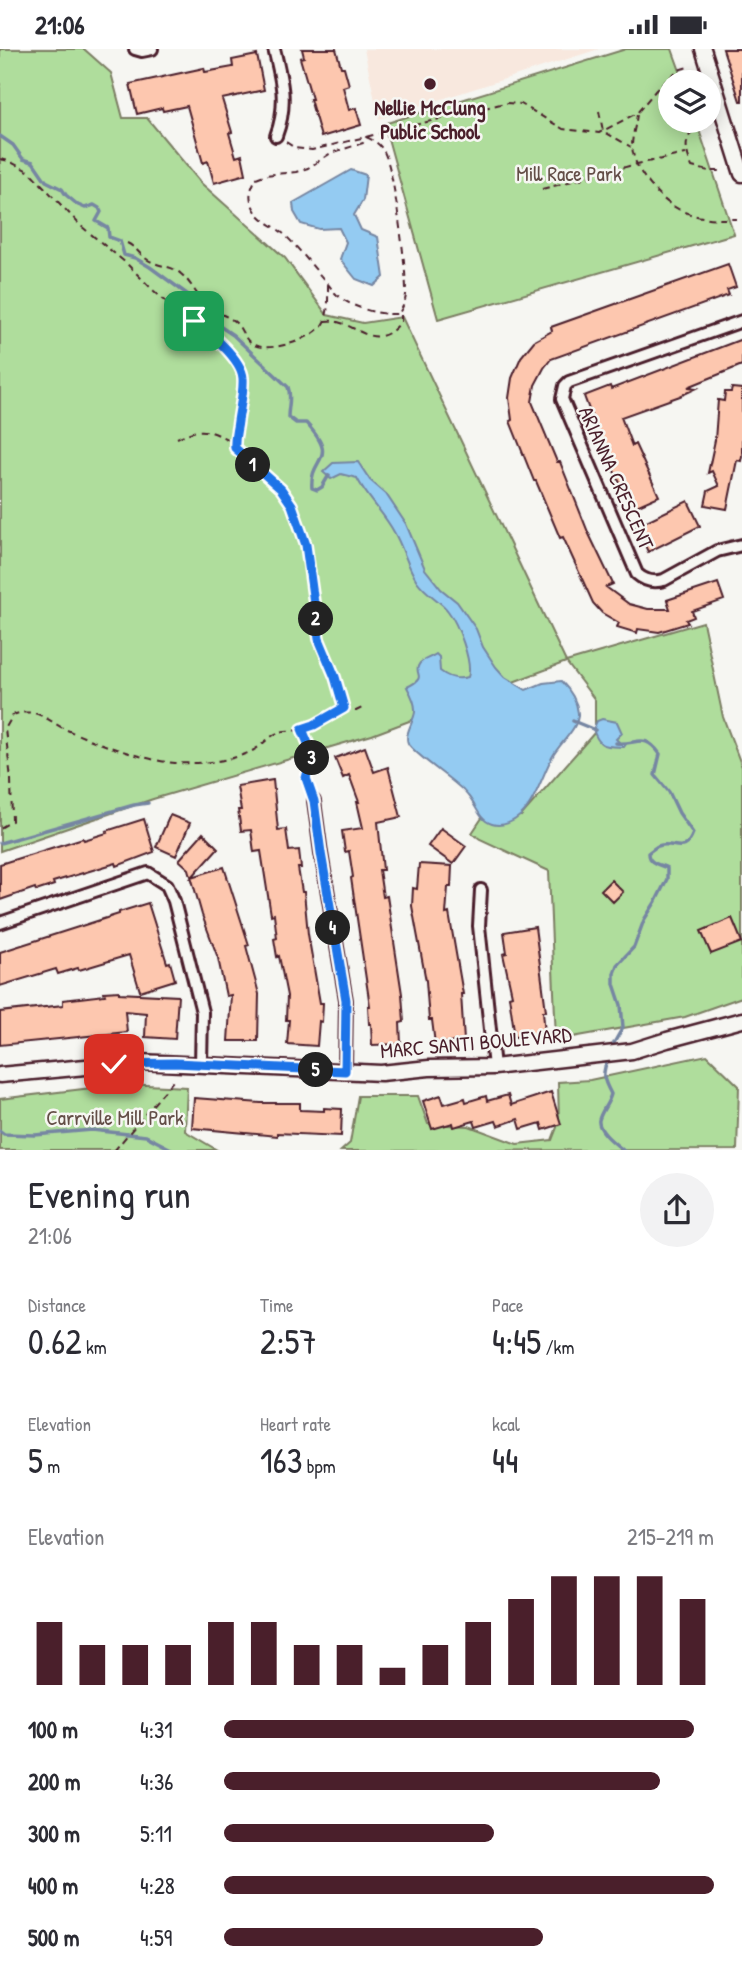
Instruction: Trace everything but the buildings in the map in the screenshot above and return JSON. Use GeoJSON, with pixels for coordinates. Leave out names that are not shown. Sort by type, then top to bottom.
{"type":"FeatureCollection","features":[{"type":"Feature","properties":{"kind":"street"},"geometry":{"type":"LineString","coordinates":[[135,49],[152,49]]}},
{"type":"Feature","properties":{"kind":"street"},"geometry":{"type":"LineString","coordinates":[[274,49],[283,95],[283,118],[276,136]]}},
{"type":"Feature","properties":{"kind":"street"},"geometry":{"type":"LineString","coordinates":[[702,49],[742,174]]}},
{"type":"Feature","properties":{"kind":"street","name":"ARIANNA CRESCENT"},"geometry":{"type":"LineString","coordinates":[[742,321],[569,382],[565,386],[562,399],[637,574],[643,579],[658,582],[664,580],[717,551],[742,545]]}},
{"type":"Feature","properties":{"kind":"street"},"geometry":{"type":"LineString","coordinates":[[314,801],[346,1000],[345,1071]]}},
{"type":"Feature","properties":{"kind":"street"},"geometry":{"type":"LineString","coordinates":[[0,923],[148,873],[167,884],[174,901],[202,1012],[201,1064]]}},
{"type":"Feature","properties":{"kind":"street"},"geometry":{"type":"LineString","coordinates":[[481,890],[479,926],[494,1067]]}},
{"type":"Feature","properties":{"kind":"street","name":"MARC SANTI BOULEVARD"},"geometry":{"type":"LineString","coordinates":[[0,1075],[126,1063],[381,1073],[429,1068],[494,1067],[632,1051],[742,1020]]}},
{"type":"Feature","properties":{"kind":"path"},"geometry":{"type":"LineString","coordinates":[[276,136],[295,148],[312,150],[505,103],[521,104],[564,129],[598,133],[637,113],[656,90],[678,70],[688,67]]}},
{"type":"Feature","properties":{"kind":"path"},"geometry":{"type":"LineString","coordinates":[[598,111],[603,131],[632,148]]}},
{"type":"Feature","properties":{"kind":"path"},"geometry":{"type":"LineString","coordinates":[[637,113],[632,148],[639,170],[659,196],[681,212],[711,220],[737,219]]}},
{"type":"Feature","properties":{"kind":"path"},"geometry":{"type":"LineString","coordinates":[[691,133],[685,150],[692,167],[720,171]]}},
{"type":"Feature","properties":{"kind":"path"},"geometry":{"type":"LineString","coordinates":[[366,137],[363,143],[331,153],[308,169],[256,178],[249,196],[260,218],[280,230],[337,295],[353,304],[385,315],[398,314],[401,311]]}},
{"type":"Feature","properties":{"kind":"path"},"geometry":{"type":"LineString","coordinates":[[325,321],[343,323],[359,333],[372,336],[395,330],[401,323],[406,281],[388,159],[377,142],[366,137]]}},
{"type":"Feature","properties":{"kind":"path"},"geometry":{"type":"LineString","coordinates":[[542,190],[637,164],[686,154]]}},
{"type":"Feature","properties":{"kind":"path"},"geometry":{"type":"LineString","coordinates":[[0,159],[9,160],[30,171],[81,226],[126,263],[170,305],[211,333],[239,363],[243,376],[235,448],[281,489],[292,505],[306,545],[319,639],[340,691],[344,708],[342,710]]}},
{"type":"Feature","properties":{"kind":"path"},"geometry":{"type":"LineString","coordinates":[[127,243],[151,262],[175,268],[201,300],[236,323],[252,344],[265,348],[278,347],[317,332],[325,321],[328,284]]}},
{"type":"Feature","properties":{"kind":"path"},"geometry":{"type":"LineString","coordinates":[[177,438],[198,430],[219,434],[234,443]]}},
{"type":"Feature","properties":{"kind":"path"},"geometry":{"type":"LineString","coordinates":[[0,828],[12,821],[11,779],[5,730],[13,715],[23,712],[37,714],[83,737],[173,763],[218,761],[241,755],[256,749],[282,731],[314,725],[342,710],[356,711],[362,708]]}},
{"type":"Feature","properties":{"kind":"path"},"geometry":{"type":"LineString","coordinates":[[302,729],[313,755],[306,778],[314,801]]}},
{"type":"Feature","properties":{"kind":"path"},"geometry":{"type":"LineString","coordinates":[[114,1150],[173,1081]]}},
{"type":"Feature","properties":{"kind":"shaded area","name":"Nellie McClung Public School"},"geometry":{"type":"Polygon","coordinates":[[[364,49],[599,49],[379,119],[364,49]]]}},
{"type":"Feature","properties":{"kind":"green space"},"geometry":{"type":"Polygon","coordinates":[[[0,49],[84,49],[111,73],[123,118],[147,118],[201,183],[285,258],[327,315],[363,323],[402,317],[566,662],[372,735],[153,799],[0,851],[0,49]]]}},
{"type":"Feature","properties":{"kind":"green space","name":"Mill Race Park"},"geometry":{"type":"Polygon","coordinates":[[[626,49],[672,49],[680,70],[658,70],[658,133],[700,133],[734,234],[438,319],[384,124],[626,49]]]}},
{"type":"Feature","properties":{"kind":"green space"},"geometry":{"type":"Polygon","coordinates":[[[703,622],[723,717],[742,767],[742,997],[685,1017],[556,1040],[549,871],[472,833],[490,806],[521,816],[595,732],[595,700],[566,662],[703,622]]]}},
{"type":"Feature","properties":{"kind":"green space"},"geometry":{"type":"Polygon","coordinates":[[[707,1055],[739,1086],[737,1150],[342,1150],[350,1143],[358,1096],[418,1096],[428,1124],[469,1126],[517,1144],[552,1140],[559,1122],[558,1082],[590,1080],[707,1055]]]}},
{"type":"Feature","properties":{"kind":"green space","name":"Carrville Mill Park"},"geometry":{"type":"Polygon","coordinates":[[[125,1084],[187,1087],[185,1131],[217,1150],[0,1150],[0,1099],[125,1084]]]}},
{"type":"Feature","properties":{"kind":"water"},"geometry":{"type":"Polygon","coordinates":[[[351,170],[366,175],[363,200],[354,215],[361,230],[378,237],[384,277],[374,286],[356,279],[340,259],[346,242],[339,228],[319,229],[301,224],[294,212],[293,203],[351,170]]]}},
{"type":"Feature","properties":{"kind":"water"},"geometry":{"type":"Polygon","coordinates":[[[358,462],[370,480],[386,494],[406,524],[425,569],[441,589],[457,602],[476,629],[483,647],[505,677],[526,690],[543,683],[561,681],[575,700],[578,713],[576,723],[554,754],[527,809],[511,822],[500,825],[488,822],[463,790],[408,743],[407,736],[415,709],[407,687],[419,677],[417,670],[420,663],[436,654],[439,657],[440,671],[450,677],[460,678],[468,677],[468,663],[464,644],[452,617],[417,581],[390,525],[357,478],[341,474],[331,479],[323,472],[333,463],[358,462]]]}},
{"type":"Feature","properties":{"kind":"water"},"geometry":{"type":"Polygon","coordinates":[[[602,719],[617,722],[622,733],[616,739],[621,744],[626,744],[624,747],[600,743],[593,729],[597,721],[602,719]]]}},
{"type":"Feature","properties":{"kind":"waterway"},"geometry":{"type":"LineString","coordinates":[[0,136],[13,145],[23,159],[33,162],[46,181],[62,189],[78,205],[85,208],[94,205],[99,208],[101,212],[96,221],[108,228],[109,237],[120,241],[124,255],[150,267],[191,297],[206,317],[233,335],[288,387],[288,417],[296,423],[306,423],[321,445],[321,458],[312,478],[312,488],[317,490],[322,487],[329,475]]}},
{"type":"Feature","properties":{"kind":"waterway"},"geometry":{"type":"LineString","coordinates":[[573,721],[595,730]]}},
{"type":"Feature","properties":{"kind":"waterway"},"geometry":{"type":"LineString","coordinates":[[610,1050],[623,1027],[614,973],[617,965],[634,947],[644,920],[667,879],[667,868],[652,861],[648,853],[657,846],[682,846],[690,840],[693,833],[669,792],[655,775],[660,754],[645,741],[616,743]]}},
{"type":"Feature","properties":{"kind":"waterway"},"geometry":{"type":"LineString","coordinates":[[0,843],[148,803]]}},
{"type":"Feature","properties":{"kind":"waterway"},"geometry":{"type":"LineString","coordinates":[[608,1057],[604,1076],[611,1094],[599,1124],[608,1137],[623,1150]]}},
{"type":"Feature","properties":{"kind":"waterway"},"geometry":{"type":"LineString","coordinates":[[0,1131],[4,1134],[35,1135],[92,1130],[146,1136],[173,1150]]}},
{"type":"Feature","properties":{"kind":"place","name":"Nellie McClung Public School"},"geometry":{"type":"Point","coordinates":[430,84]}},
{"type":"Feature","properties":{"kind":"route"},"geometry":{"type":"LineString","coordinates":[[114,1064],[175,1063],[345,1071],[346,1000],[314,801],[306,778],[313,755],[302,729],[344,708],[319,639],[306,545],[292,505],[281,489],[235,448],[243,376],[239,363],[211,333],[194,321]]}}]}
